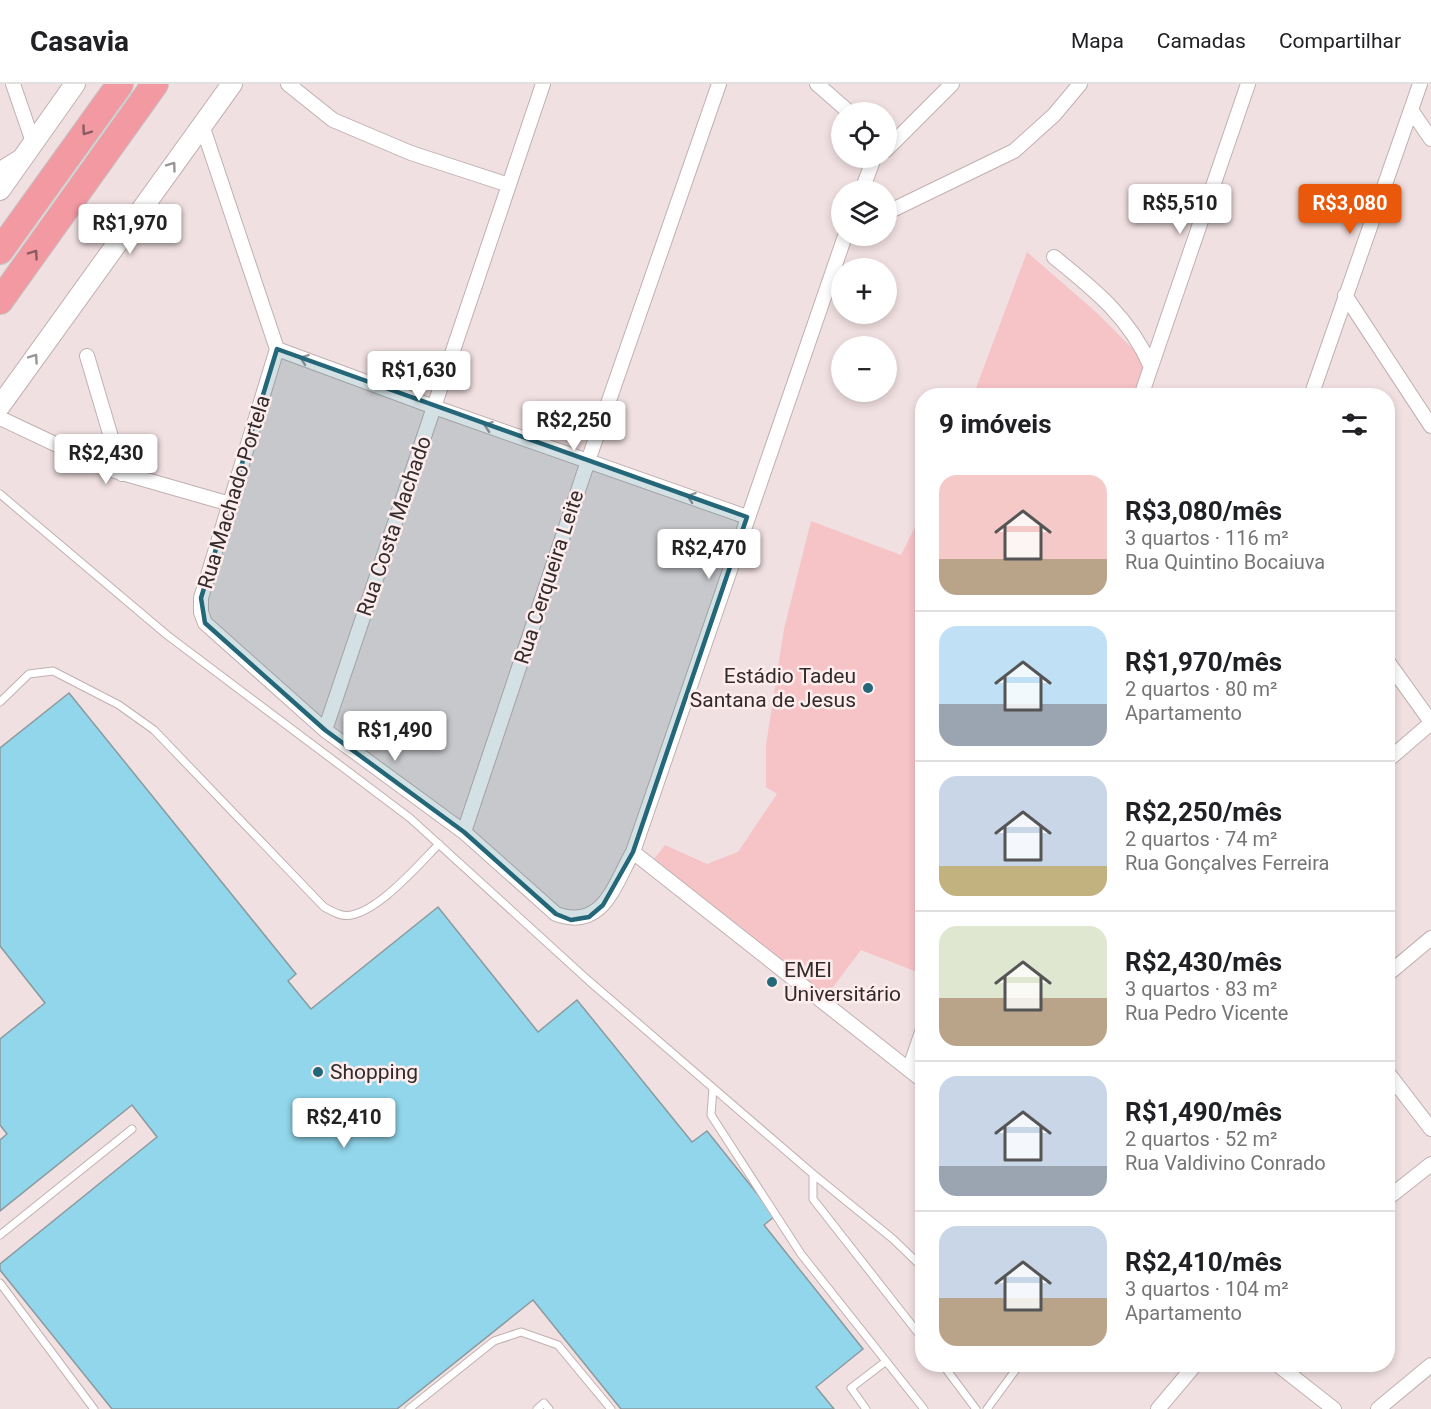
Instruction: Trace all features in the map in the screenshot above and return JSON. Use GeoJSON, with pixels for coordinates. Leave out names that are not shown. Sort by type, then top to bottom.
{"type":"FeatureCollection","features":[{"type":"Feature","properties":{"kind":"highway"},"geometry":{"type":"LineString","coordinates":[[0,251],[120,84]]}},
{"type":"Feature","properties":{"kind":"highway"},"geometry":{"type":"LineString","coordinates":[[0,302],[155,84]]}},
{"type":"Feature","properties":{"kind":"main road"},"geometry":{"type":"LineString","coordinates":[[0,190],[75,84]]}},
{"type":"Feature","properties":{"kind":"main road"},"geometry":{"type":"LineString","coordinates":[[0,406],[232,84]]}},
{"type":"Feature","properties":{"kind":"street"},"geometry":{"type":"LineString","coordinates":[[0,169],[29,148],[13,84]]}},
{"type":"Feature","properties":{"kind":"street"},"geometry":{"type":"LineString","coordinates":[[288,84],[333,120],[411,153],[509,185]]}},
{"type":"Feature","properties":{"kind":"street","name":"Rua Costa Machado"},"geometry":{"type":"LineString","coordinates":[[325,730],[543,84]]}},
{"type":"Feature","properties":{"kind":"street","name":"Rua Cerqueira Leite"},"geometry":{"type":"LineString","coordinates":[[464,832],[588,461],[719,84]]}},
{"type":"Feature","properties":{"kind":"street"},"geometry":{"type":"LineString","coordinates":[[817,84],[838,102]]}},
{"type":"Feature","properties":{"kind":"street"},"geometry":{"type":"LineString","coordinates":[[897,139],[952,84]]}},
{"type":"Feature","properties":{"kind":"street"},"geometry":{"type":"LineString","coordinates":[[897,208],[1014,151],[1054,115],[1080,84]]}},
{"type":"Feature","properties":{"kind":"street"},"geometry":{"type":"LineString","coordinates":[[1144,388],[1248,84]]}},
{"type":"Feature","properties":{"kind":"street"},"geometry":{"type":"LineString","coordinates":[[1314,388],[1420,84]]}},
{"type":"Feature","properties":{"kind":"street"},"geometry":{"type":"LineString","coordinates":[[1411,110],[1431,139]]}},
{"type":"Feature","properties":{"kind":"street"},"geometry":{"type":"LineString","coordinates":[[202,125],[277,349],[434,407],[747,516]]}},
{"type":"Feature","properties":{"kind":"street"},"geometry":{"type":"LineString","coordinates":[[325,730],[464,832],[556,914],[572,920],[589,917],[603,905],[633,852],[842,246]]}},
{"type":"Feature","properties":{"kind":"street"},"geometry":{"type":"LineString","coordinates":[[1054,257],[1100,295],[1140,341],[1151,367]]}},
{"type":"Feature","properties":{"kind":"street"},"geometry":{"type":"LineString","coordinates":[[1345,296],[1431,426]]}},
{"type":"Feature","properties":{"kind":"street","name":"Rua Machado Portela"},"geometry":{"type":"LineString","coordinates":[[277,349],[201,598],[201,612],[205,623],[213,633],[325,730]]}},
{"type":"Feature","properties":{"kind":"street"},"geometry":{"type":"LineString","coordinates":[[87,356],[122,474]]}},
{"type":"Feature","properties":{"kind":"street"},"geometry":{"type":"LineString","coordinates":[[0,418],[122,474],[230,504]]}},
{"type":"Feature","properties":{"kind":"street"},"geometry":{"type":"LineString","coordinates":[[1395,673],[1431,723],[1395,754]]}},
{"type":"Feature","properties":{"kind":"street"},"geometry":{"type":"LineString","coordinates":[[633,852],[915,1075]]}},
{"type":"Feature","properties":{"kind":"street"},"geometry":{"type":"LineString","coordinates":[[1395,968],[1431,938]]}},
{"type":"Feature","properties":{"kind":"street"},"geometry":{"type":"LineString","coordinates":[[909,1070],[915,1052]]}},
{"type":"Feature","properties":{"kind":"street"},"geometry":{"type":"LineString","coordinates":[[1395,1082],[1431,1129]]}},
{"type":"Feature","properties":{"kind":"street"},"geometry":{"type":"LineString","coordinates":[[1395,1192],[1431,1164]]}},
{"type":"Feature","properties":{"kind":"street"},"geometry":{"type":"LineString","coordinates":[[1378,1409],[1431,1365]]}},
{"type":"Feature","properties":{"kind":"street"},"geometry":{"type":"LineString","coordinates":[[1158,1409],[1189,1372]]}},
{"type":"Feature","properties":{"kind":"street"},"geometry":{"type":"LineString","coordinates":[[1287,1372],[1334,1409]]}},
{"type":"Feature","properties":{"kind":"lane"},"geometry":{"type":"LineString","coordinates":[[0,494],[167,635],[410,818],[589,981],[813,1174],[893,1239],[915,1260]]}},
{"type":"Feature","properties":{"kind":"lane"},"geometry":{"type":"LineString","coordinates":[[0,702],[29,674],[52,671],[119,705],[154,730],[324,907],[343,915],[364,911],[399,884],[439,844]]}},
{"type":"Feature","properties":{"kind":"lane"},"geometry":{"type":"LineString","coordinates":[[713,1088],[711,1114],[801,1254],[924,1409]]}},
{"type":"Feature","properties":{"kind":"lane"},"geometry":{"type":"LineString","coordinates":[[0,1235],[132,1129]]}},
{"type":"Feature","properties":{"kind":"lane"},"geometry":{"type":"LineString","coordinates":[[813,1174],[813,1199],[915,1329]]}},
{"type":"Feature","properties":{"kind":"lane"},"geometry":{"type":"LineString","coordinates":[[0,1283],[94,1409]]}},
{"type":"Feature","properties":{"kind":"lane"},"geometry":{"type":"LineString","coordinates":[[409,1409],[494,1341],[521,1332],[558,1345],[611,1409]]}},
{"type":"Feature","properties":{"kind":"lane"},"geometry":{"type":"LineString","coordinates":[[866,1409],[851,1388],[885,1362]]}},
{"type":"Feature","properties":{"kind":"lane"},"geometry":{"type":"LineString","coordinates":[[948,1372],[976,1409]]}},
{"type":"Feature","properties":{"kind":"lane"},"geometry":{"type":"LineString","coordinates":[[987,1409],[1014,1372]]}},
{"type":"Feature","properties":{"kind":"lane"},"geometry":{"type":"LineString","coordinates":[[537,1409],[544,1403],[549,1409]]}},
{"type":"Feature","properties":{"kind":"highlighted area"},"geometry":{"type":"Polygon","coordinates":[[[277,349],[747,517],[633,852],[603,905],[589,917],[571,920],[556,914],[464,832],[325,730],[205,623],[201,598],[277,349]]]}},
{"type":"Feature","properties":{"kind":"shaded area"},"geometry":{"type":"Polygon","coordinates":[[[1027,252],[1097,313],[1145,361],[1136,388],[976,388],[1027,252]]]}},
{"type":"Feature","properties":{"kind":"shaded area"},"geometry":{"type":"Polygon","coordinates":[[[811,521],[901,555],[915,527],[915,971],[861,950],[827,995],[654,859],[665,845],[707,864],[738,852],[777,794],[766,787],[766,745],[784,629],[811,521]]]}},
{"type":"Feature","properties":{"kind":"building","name":"Shopping"},"geometry":{"type":"Polygon","coordinates":[[[69,693],[296,974],[288,981],[311,1009],[438,907],[538,1032],[577,1000],[692,1142],[707,1131],[775,1216],[764,1225],[863,1349],[816,1387],[834,1409],[621,1409],[533,1300],[397,1409],[112,1409],[0,1270],[0,1264],[157,1137],[132,1105],[0,1211],[0,1140],[7,1134],[0,1125],[0,1039],[45,1003],[0,946],[0,748],[69,693]]]}},
{"type":"Feature","properties":{"kind":"place","name":"Estádio Tadeu Santana de Jesus"},"geometry":{"type":"Point","coordinates":[868,688]}},
{"type":"Feature","properties":{"kind":"place","name":"EMEI Universitário"},"geometry":{"type":"Point","coordinates":[772,982]}},
{"type":"Feature","properties":{"kind":"place","name":"Shopping"},"geometry":{"type":"Point","coordinates":[318,1072]}}]}
